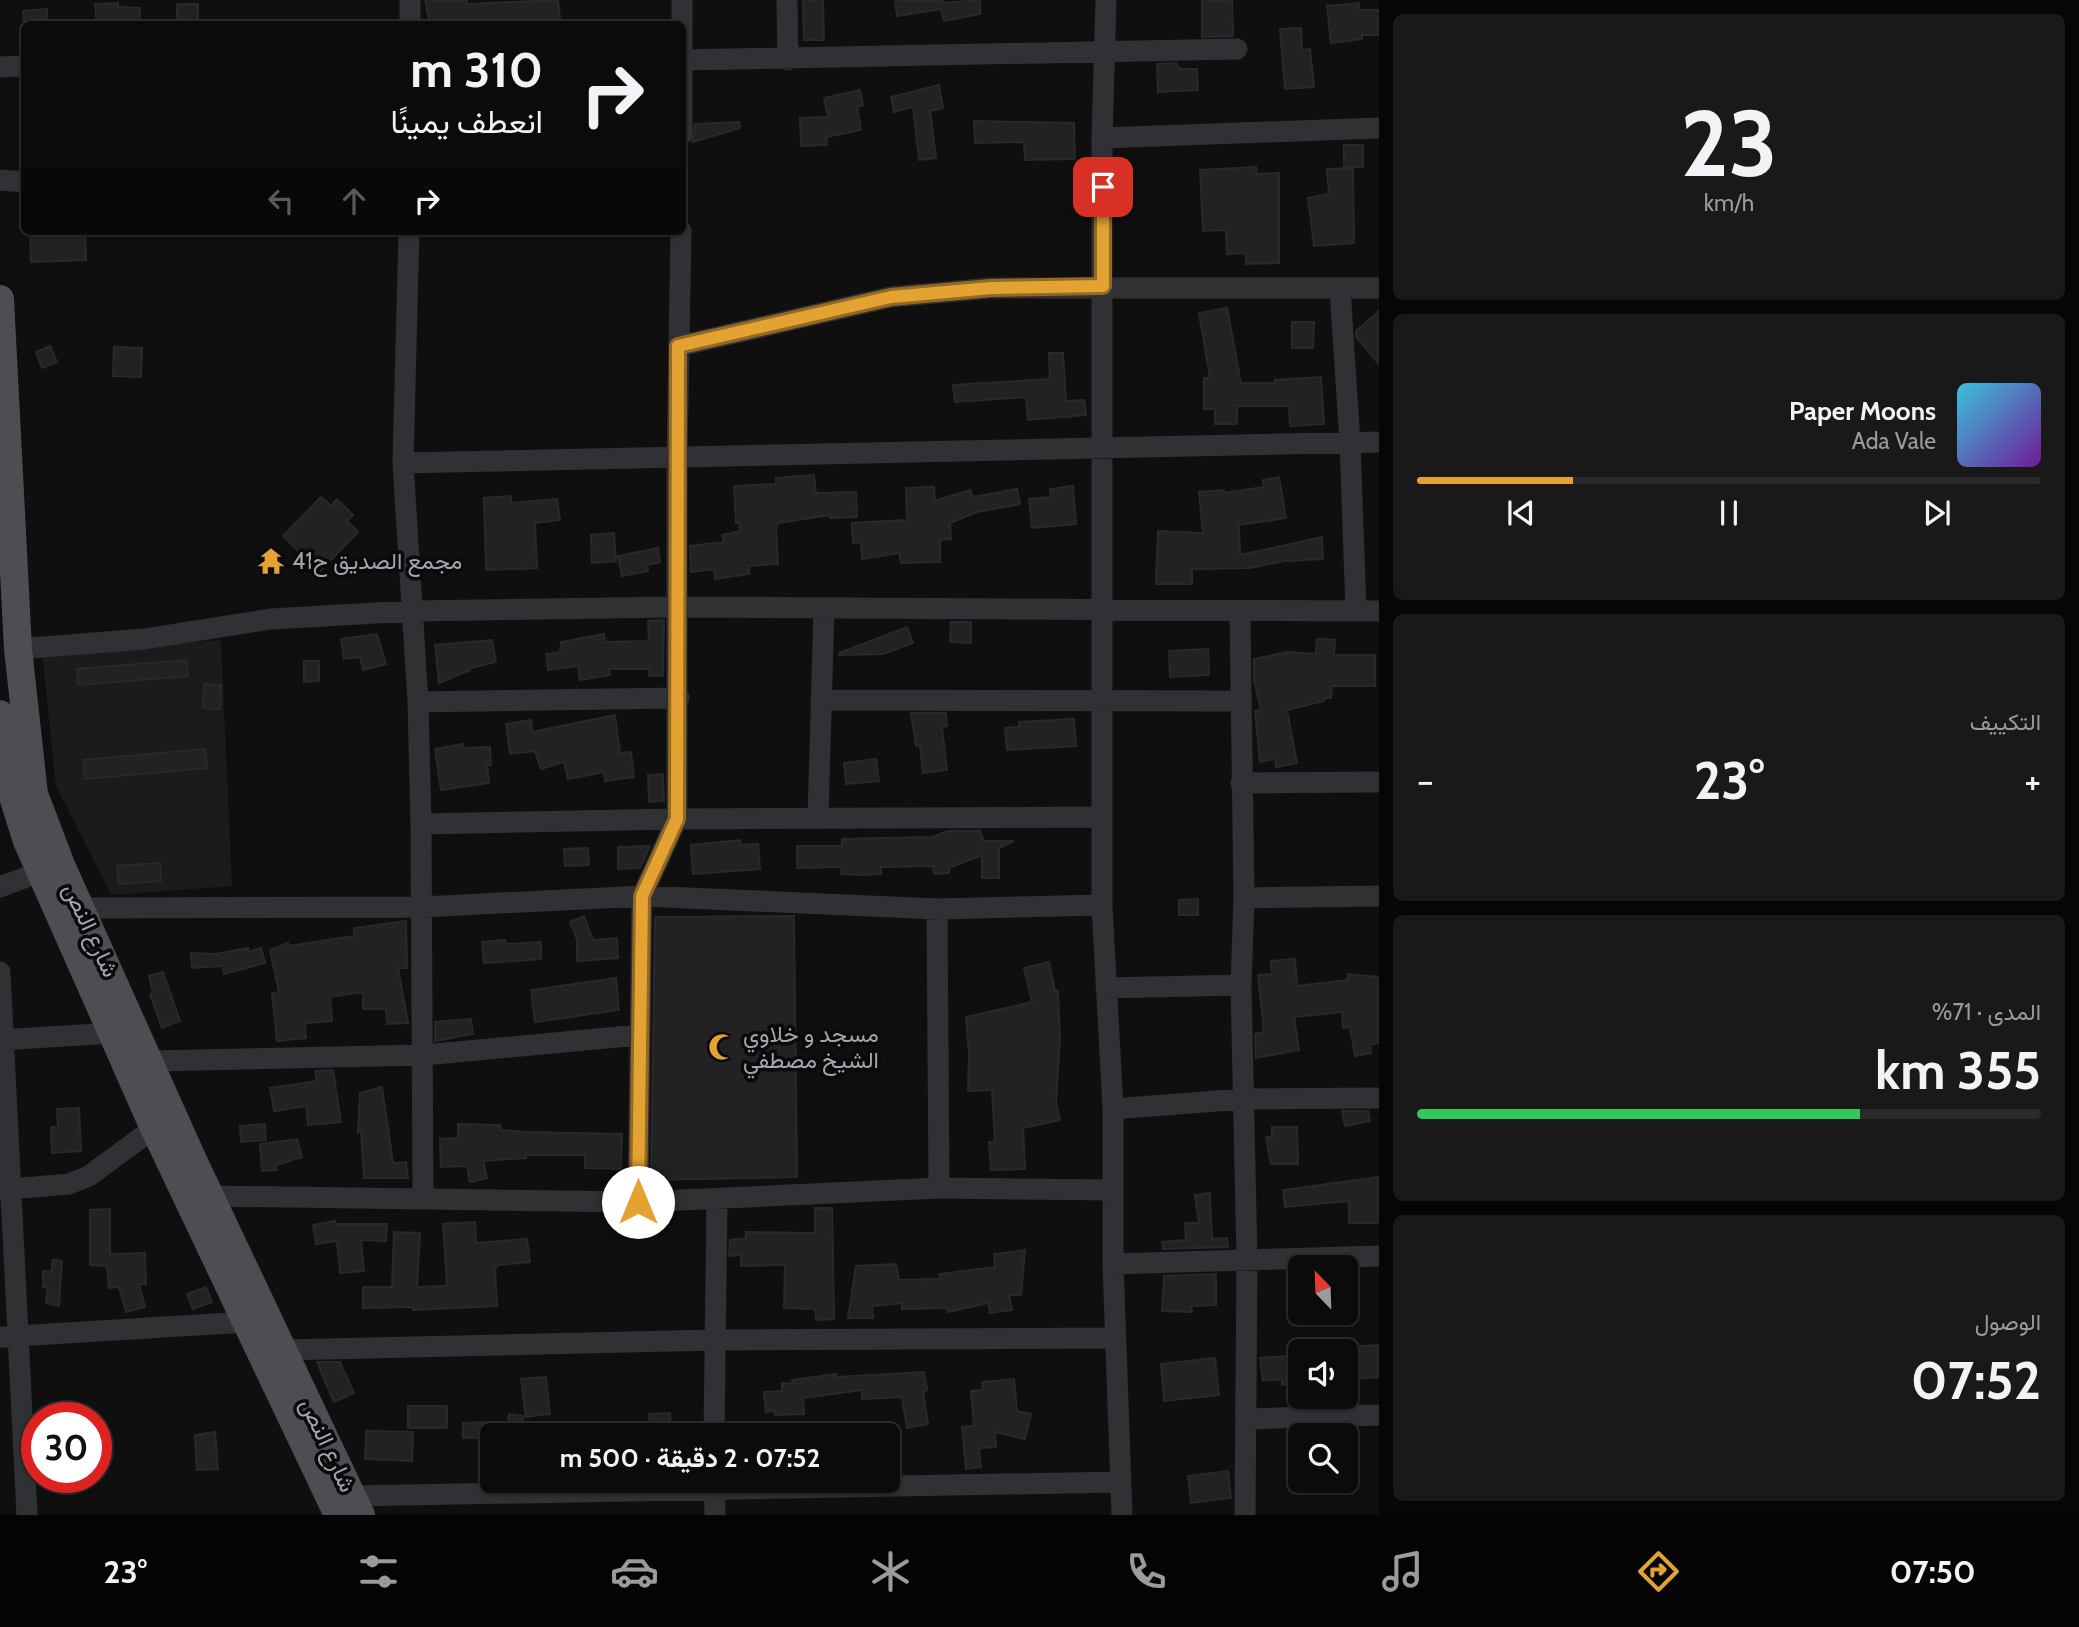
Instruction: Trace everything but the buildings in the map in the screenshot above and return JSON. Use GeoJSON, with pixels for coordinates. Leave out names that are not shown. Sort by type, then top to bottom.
{"type":"FeatureCollection","features":[{"type":"Feature","properties":{"kind":"main road","name":"شارع النص"},"geometry":{"type":"LineString","coordinates":[[0,299],[18,649],[34,794],[80,908],[151,1060],[210,1196],[283,1349],[350,1509]]}},
{"type":"Feature","properties":{"kind":"main road","name":"شارع النص"},"geometry":{"type":"LineString","coordinates":[[0,713],[2,752],[17,814],[40,872],[154,1128],[247,1322],[350,1509]]}},
{"type":"Feature","properties":{"kind":"street"},"geometry":{"type":"LineString","coordinates":[[410,0],[410,21]]}},
{"type":"Feature","properties":{"kind":"street"},"geometry":{"type":"LineString","coordinates":[[682,0],[682,21]]}},
{"type":"Feature","properties":{"kind":"street"},"geometry":{"type":"LineString","coordinates":[[787,0],[788,60]]}},
{"type":"Feature","properties":{"kind":"street"},"geometry":{"type":"LineString","coordinates":[[1106,0],[1102,138],[1102,905],[1113,1109],[1113,1264],[1122,1515]]}},
{"type":"Feature","properties":{"kind":"street"},"geometry":{"type":"LineString","coordinates":[[686,60],[1237,49]]}},
{"type":"Feature","properties":{"kind":"street"},"geometry":{"type":"LineString","coordinates":[[0,67],[21,66]]}},
{"type":"Feature","properties":{"kind":"street"},"geometry":{"type":"LineString","coordinates":[[1102,138],[1379,128]]}},
{"type":"Feature","properties":{"kind":"street"},"geometry":{"type":"LineString","coordinates":[[0,180],[21,182]]}},
{"type":"Feature","properties":{"kind":"street"},"geometry":{"type":"LineString","coordinates":[[409,235],[403,463],[418,702],[424,1055],[422,1198]]}},
{"type":"Feature","properties":{"kind":"street"},"geometry":{"type":"LineString","coordinates":[[638,1202],[642,896],[677,819],[677,457],[681,235]]}},
{"type":"Feature","properties":{"kind":"street"},"geometry":{"type":"LineString","coordinates":[[678,346],[891,297],[991,288],[1379,288]]}},
{"type":"Feature","properties":{"kind":"street"},"geometry":{"type":"LineString","coordinates":[[1340,288],[1350,443],[1356,611]]}},
{"type":"Feature","properties":{"kind":"street"},"geometry":{"type":"LineString","coordinates":[[403,463],[1101,451],[1379,442]]}},
{"type":"Feature","properties":{"kind":"street"},"geometry":{"type":"LineString","coordinates":[[18,649],[144,639],[271,618],[412,611],[677,607],[1379,611]]}},
{"type":"Feature","properties":{"kind":"street"},"geometry":{"type":"LineString","coordinates":[[818,818],[824,608]]}},
{"type":"Feature","properties":{"kind":"street"},"geometry":{"type":"LineString","coordinates":[[1240,612],[1239,701],[1244,898],[1241,985],[1242,1099],[1248,1419],[1245,1515]]}},
{"type":"Feature","properties":{"kind":"street"},"geometry":{"type":"LineString","coordinates":[[418,702],[679,698]]}},
{"type":"Feature","properties":{"kind":"street"},"geometry":{"type":"LineString","coordinates":[[821,700],[1239,701]]}},
{"type":"Feature","properties":{"kind":"street"},"geometry":{"type":"LineString","coordinates":[[1241,783],[1379,782]]}},
{"type":"Feature","properties":{"kind":"street"},"geometry":{"type":"LineString","coordinates":[[421,824],[677,819],[1102,817]]}},
{"type":"Feature","properties":{"kind":"street"},"geometry":{"type":"LineString","coordinates":[[0,887],[40,872]]}},
{"type":"Feature","properties":{"kind":"street"},"geometry":{"type":"LineString","coordinates":[[80,908],[422,906],[642,896],[937,909],[1102,905]]}},
{"type":"Feature","properties":{"kind":"street"},"geometry":{"type":"LineString","coordinates":[[1244,898],[1379,896]]}},
{"type":"Feature","properties":{"kind":"street"},"geometry":{"type":"LineString","coordinates":[[937,909],[939,1188]]}},
{"type":"Feature","properties":{"kind":"street"},"geometry":{"type":"LineString","coordinates":[[0,972],[10,1337],[27,1515]]}},
{"type":"Feature","properties":{"kind":"street"},"geometry":{"type":"LineString","coordinates":[[1106,988],[1241,985]]}},
{"type":"Feature","properties":{"kind":"street"},"geometry":{"type":"LineString","coordinates":[[3,1040],[113,1034]]}},
{"type":"Feature","properties":{"kind":"street"},"geometry":{"type":"LineString","coordinates":[[151,1060],[424,1055],[639,1035]]}},
{"type":"Feature","properties":{"kind":"street"},"geometry":{"type":"LineString","coordinates":[[1113,1109],[1242,1099],[1379,1098]]}},
{"type":"Feature","properties":{"kind":"street"},"geometry":{"type":"LineString","coordinates":[[5,1189],[69,1184],[89,1176],[154,1128]]}},
{"type":"Feature","properties":{"kind":"street"},"geometry":{"type":"LineString","coordinates":[[210,1196],[638,1202],[939,1188],[1113,1190]]}},
{"type":"Feature","properties":{"kind":"street"},"geometry":{"type":"LineString","coordinates":[[714,1423],[717,1200]]}},
{"type":"Feature","properties":{"kind":"street"},"geometry":{"type":"LineString","coordinates":[[1113,1264],[1379,1256]]}},
{"type":"Feature","properties":{"kind":"street"},"geometry":{"type":"LineString","coordinates":[[10,1337],[247,1322]]}},
{"type":"Feature","properties":{"kind":"street"},"geometry":{"type":"LineString","coordinates":[[283,1349],[715,1340],[1115,1338]]}},
{"type":"Feature","properties":{"kind":"street"},"geometry":{"type":"LineString","coordinates":[[1248,1419],[1379,1415]]}},
{"type":"Feature","properties":{"kind":"street"},"geometry":{"type":"LineString","coordinates":[[900,1483],[1120,1482]]}},
{"type":"Feature","properties":{"kind":"street"},"geometry":{"type":"LineString","coordinates":[[350,1509],[583,1493]]}},
{"type":"Feature","properties":{"kind":"street"},"geometry":{"type":"LineString","coordinates":[[714,1493],[715,1515]]}},
{"type":"Feature","properties":{"kind":"shaded area"},"geometry":{"type":"Polygon","coordinates":[[[221,640],[232,886],[111,895],[56,786],[42,653],[221,640]]]}},
{"type":"Feature","properties":{"kind":"place","name":"مجمع الصديق ح41"},"geometry":{"type":"Point","coordinates":[271,561]}},
{"type":"Feature","properties":{"kind":"place","name":"مسجد و خلاوي الشيخ مصطفي"},"geometry":{"type":"Point","coordinates":[722,1047]}},
{"type":"Feature","properties":{"kind":"route"},"geometry":{"type":"LineString","coordinates":[[638,1202],[642,896],[677,819],[678,346],[891,297],[991,288],[1103,286],[1103,187]]}}]}
